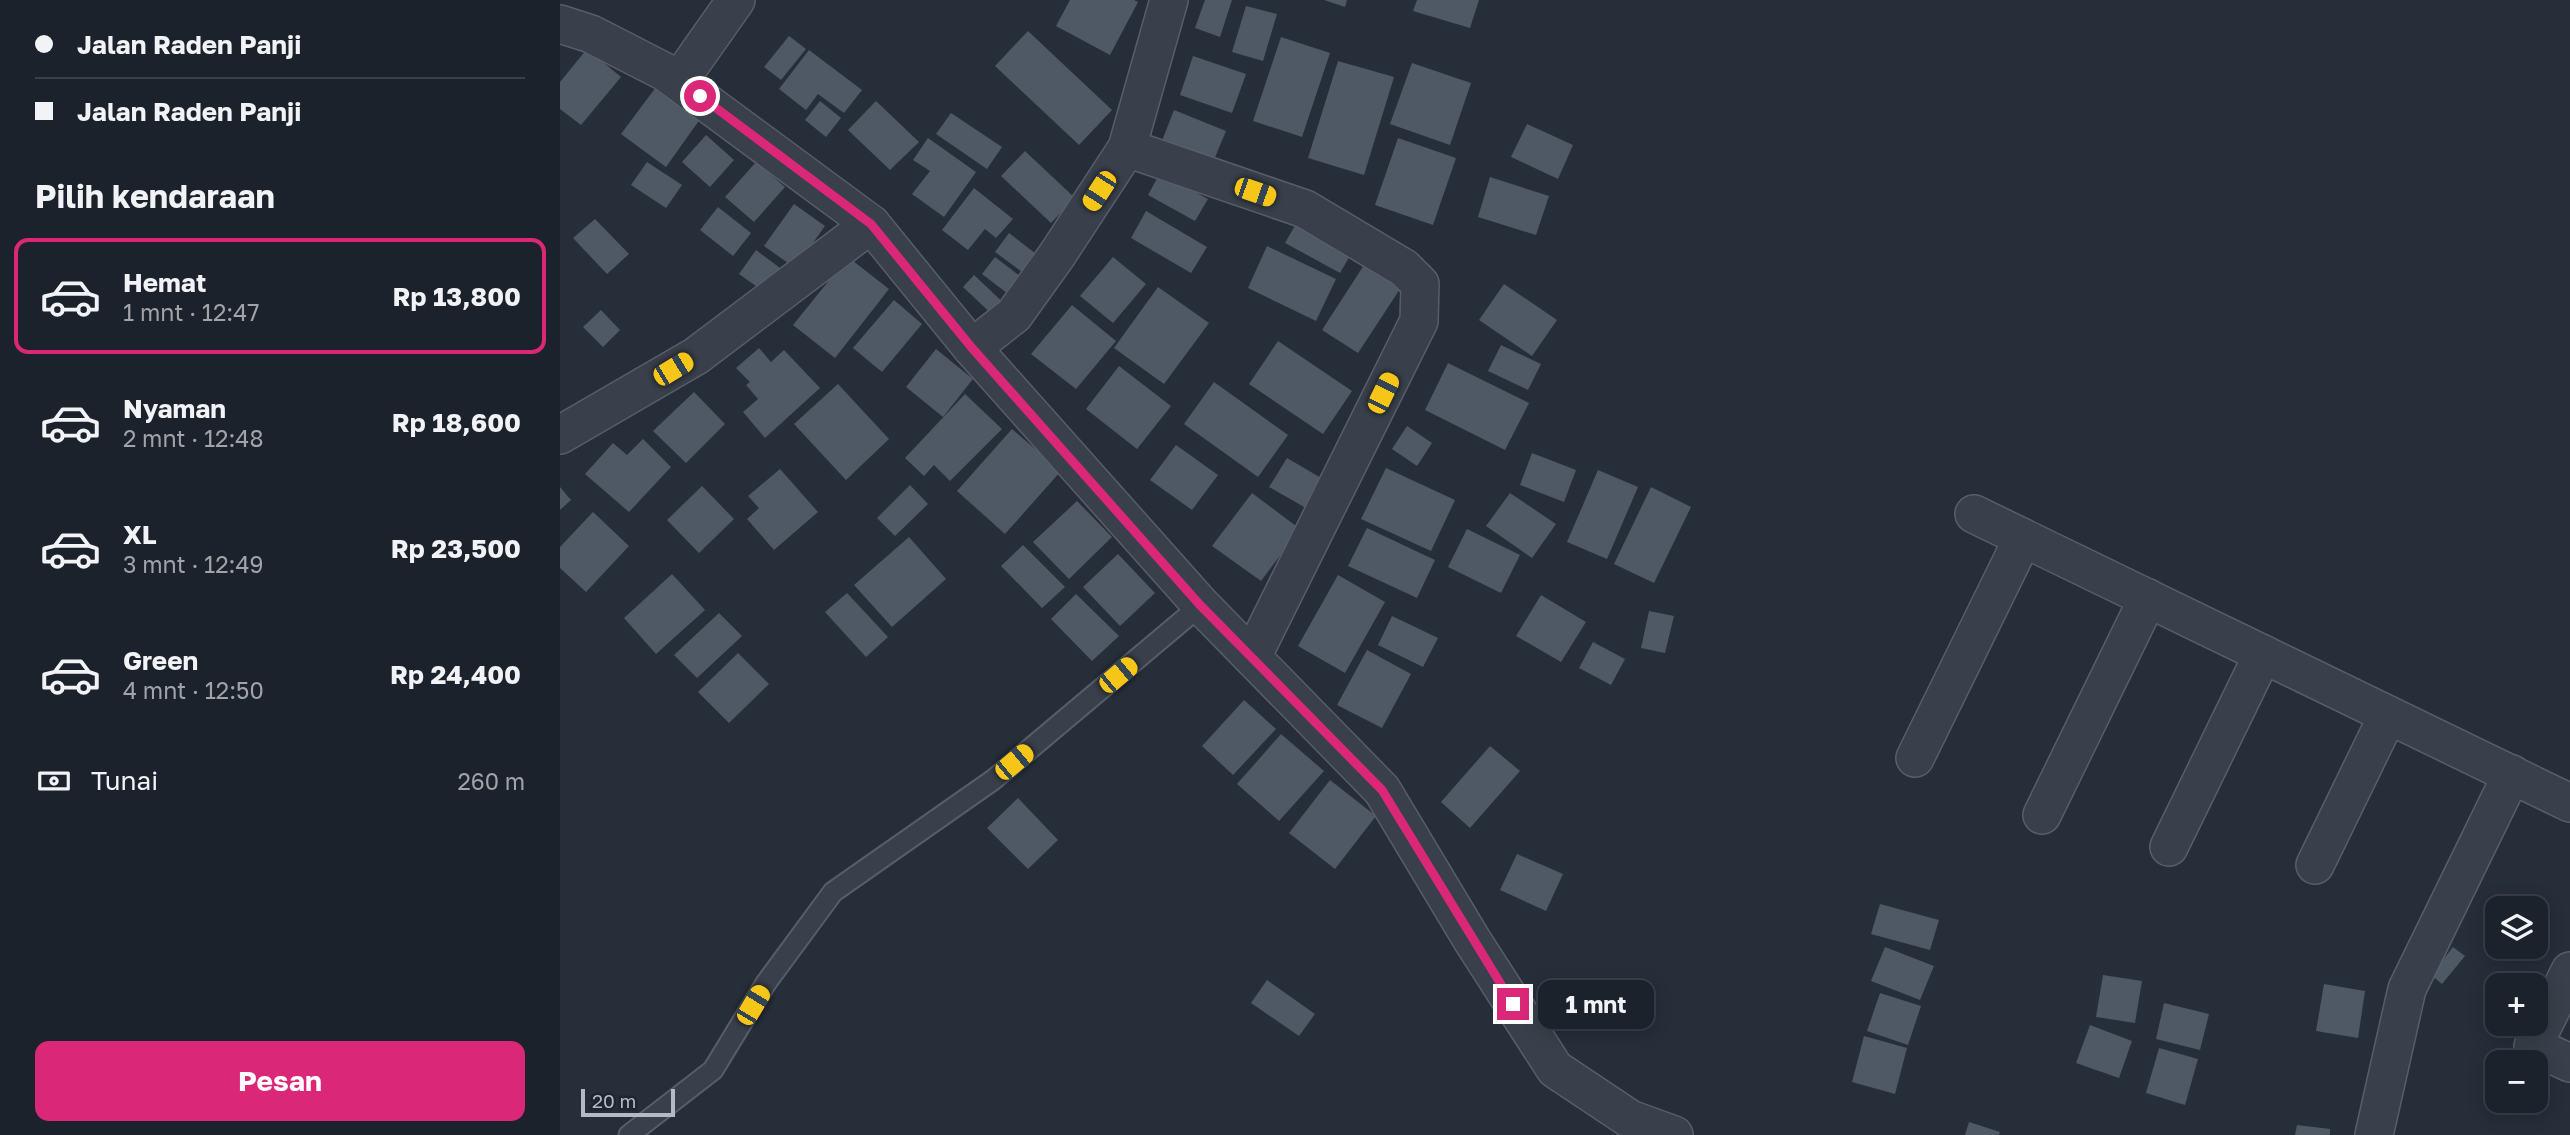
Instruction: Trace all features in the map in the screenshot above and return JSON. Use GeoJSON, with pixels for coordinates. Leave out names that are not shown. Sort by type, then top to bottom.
{"type":"FeatureCollection","features":[{"type":"Feature","properties":{"kind":"street"},"geometry":{"type":"LineString","coordinates":[[679,81],[736,0]]}},
{"type":"Feature","properties":{"kind":"street"},"geometry":{"type":"LineString","coordinates":[[972,348],[1014,315],[1058,255],[1127,148],[1168,0]]}},
{"type":"Feature","properties":{"kind":"street"},"geometry":{"type":"LineString","coordinates":[[560,24],[591,34],[679,81],[871,224],[972,348],[1200,605],[1382,790],[1472,940],[1555,1069],[1630,1119],[1674,1135]]}},
{"type":"Feature","properties":{"kind":"street"},"geometry":{"type":"LineString","coordinates":[[1127,148],[1306,209],[1404,268],[1420,284],[1419,321],[1252,657]]}},
{"type":"Feature","properties":{"kind":"street"},"geometry":{"type":"LineString","coordinates":[[560,435],[696,356],[871,224]]}},
{"type":"Feature","properties":{"kind":"street"},"geometry":{"type":"LineString","coordinates":[[1974,514],[2570,803]]}},
{"type":"Feature","properties":{"kind":"street"},"geometry":{"type":"LineString","coordinates":[[1915,758],[2023,538]]}},
{"type":"Feature","properties":{"kind":"street"},"geometry":{"type":"LineString","coordinates":[[2042,815],[2148,598]]}},
{"type":"Feature","properties":{"kind":"street"},"geometry":{"type":"LineString","coordinates":[[2168,847],[2263,654]]}},
{"type":"Feature","properties":{"kind":"street"},"geometry":{"type":"LineString","coordinates":[[2315,865],[2388,715]]}},
{"type":"Feature","properties":{"kind":"street"},"geometry":{"type":"LineString","coordinates":[[2374,1135],[2407,989],[2512,775]]}},
{"type":"Feature","properties":{"kind":"street"},"geometry":{"type":"LineString","coordinates":[[2570,971],[2533,1046],[2570,1063]]}},
{"type":"Feature","properties":{"kind":"lane"},"geometry":{"type":"LineString","coordinates":[[629,1135],[713,1070],[766,983],[834,892],[993,780],[1200,605]]}},
{"type":"Feature","properties":{"kind":"building"},"geometry":{"type":"Polygon","coordinates":[[[1070,0],[1138,2],[1110,55],[1056,26],[1070,0]]]}},
{"type":"Feature","properties":{"kind":"building"},"geometry":{"type":"Polygon","coordinates":[[[1205,0],[1232,0],[1220,37],[1195,28],[1205,0]]]}},
{"type":"Feature","properties":{"kind":"building"},"geometry":{"type":"Polygon","coordinates":[[[1324,0],[1347,0],[1345,7],[1324,0]]]}},
{"type":"Feature","properties":{"kind":"building"},"geometry":{"type":"Polygon","coordinates":[[[1417,0],[1479,0],[1470,28],[1413,11],[1417,0]]]}},
{"type":"Feature","properties":{"kind":"building"},"geometry":{"type":"Polygon","coordinates":[[[1246,6],[1277,14],[1263,61],[1232,52],[1246,6]]]}},
{"type":"Feature","properties":{"kind":"building"},"geometry":{"type":"Polygon","coordinates":[[[1028,31],[1112,110],[1079,145],[995,66],[1028,31]]]}},
{"type":"Feature","properties":{"kind":"building"},"geometry":{"type":"Polygon","coordinates":[[[789,36],[806,49],[781,80],[764,67],[789,36]]]}},
{"type":"Feature","properties":{"kind":"building"},"geometry":{"type":"Polygon","coordinates":[[[1281,37],[1330,53],[1302,137],[1253,121],[1281,37]]]}},
{"type":"Feature","properties":{"kind":"building"},"geometry":{"type":"Polygon","coordinates":[[[587,49],[621,77],[581,125],[560,109],[560,82],[587,49]]]}},
{"type":"Feature","properties":{"kind":"building"},"geometry":{"type":"Polygon","coordinates":[[[809,50],[862,90],[844,113],[818,94],[806,110],[779,89],[809,50]]]}},
{"type":"Feature","properties":{"kind":"building"},"geometry":{"type":"Polygon","coordinates":[[[1193,56],[1246,74],[1232,113],[1180,95],[1193,56]]]}},
{"type":"Feature","properties":{"kind":"building"},"geometry":{"type":"Polygon","coordinates":[[[1338,61],[1394,77],[1364,175],[1308,158],[1338,61]]]}},
{"type":"Feature","properties":{"kind":"building"},"geometry":{"type":"Polygon","coordinates":[[[1412,63],[1471,83],[1450,145],[1390,124],[1412,63]]]}},
{"type":"Feature","properties":{"kind":"building"},"geometry":{"type":"Polygon","coordinates":[[[659,83],[703,115],[666,167],[621,134],[659,83]]]}},
{"type":"Feature","properties":{"kind":"building"},"geometry":{"type":"Polygon","coordinates":[[[820,101],[841,118],[826,137],[805,120],[820,101]]]}},
{"type":"Feature","properties":{"kind":"building"},"geometry":{"type":"Polygon","coordinates":[[[876,101],[919,142],[890,170],[848,130],[876,101]]]}},
{"type":"Feature","properties":{"kind":"building"},"geometry":{"type":"Polygon","coordinates":[[[1174,110],[1226,131],[1211,167],[1160,146],[1174,110]]]}},
{"type":"Feature","properties":{"kind":"building"},"geometry":{"type":"Polygon","coordinates":[[[951,113],[1002,147],[987,169],[936,134],[951,113]]]}},
{"type":"Feature","properties":{"kind":"building"},"geometry":{"type":"Polygon","coordinates":[[[1527,124],[1573,145],[1558,179],[1511,157],[1527,124]]]}},
{"type":"Feature","properties":{"kind":"building"},"geometry":{"type":"Polygon","coordinates":[[[706,135],[734,160],[710,187],[682,162],[706,135]]]}},
{"type":"Feature","properties":{"kind":"building"},"geometry":{"type":"Polygon","coordinates":[[[928,138],[976,172],[944,217],[912,194],[930,171],[913,160],[928,138]]]}},
{"type":"Feature","properties":{"kind":"building"},"geometry":{"type":"Polygon","coordinates":[[[1398,138],[1456,158],[1433,225],[1375,205],[1398,138]]]}},
{"type":"Feature","properties":{"kind":"building"},"geometry":{"type":"Polygon","coordinates":[[[1025,151],[1075,198],[1051,223],[1001,176],[1025,151]]]}},
{"type":"Feature","properties":{"kind":"building"},"geometry":{"type":"Polygon","coordinates":[[[647,162],[682,185],[666,208],[631,185],[647,162]]]}},
{"type":"Feature","properties":{"kind":"building"},"geometry":{"type":"Polygon","coordinates":[[[756,162],[785,187],[754,222],[725,197],[756,162]]]}},
{"type":"Feature","properties":{"kind":"building"},"geometry":{"type":"Polygon","coordinates":[[[1160,173],[1208,199],[1195,221],[1148,195],[1160,173]]]}},
{"type":"Feature","properties":{"kind":"building"},"geometry":{"type":"Polygon","coordinates":[[[1490,177],[1549,196],[1536,235],[1478,217],[1490,177]]]}},
{"type":"Feature","properties":{"kind":"building"},"geometry":{"type":"Polygon","coordinates":[[[974,188],[1013,219],[996,238],[985,229],[968,250],[942,230],[974,188]]]}},
{"type":"Feature","properties":{"kind":"building"},"geometry":{"type":"Polygon","coordinates":[[[794,204],[825,226],[795,268],[764,246],[794,204]]]}},
{"type":"Feature","properties":{"kind":"building"},"geometry":{"type":"Polygon","coordinates":[[[718,207],[751,233],[733,256],[700,230],[718,207]]]}},
{"type":"Feature","properties":{"kind":"building"},"geometry":{"type":"Polygon","coordinates":[[[1146,211],[1207,247],[1191,273],[1131,238],[1146,211]]]}},
{"type":"Feature","properties":{"kind":"building"},"geometry":{"type":"Polygon","coordinates":[[[1300,217],[1355,247],[1340,273],[1285,243],[1300,217]]]}},
{"type":"Feature","properties":{"kind":"building"},"geometry":{"type":"Polygon","coordinates":[[[595,219],[629,254],[607,274],[573,238],[595,219]]]}},
{"type":"Feature","properties":{"kind":"building"},"geometry":{"type":"Polygon","coordinates":[[[1009,233],[1044,260],[1030,278],[995,252],[1009,233]]]}},
{"type":"Feature","properties":{"kind":"building"},"geometry":{"type":"Polygon","coordinates":[[[1267,246],[1336,279],[1316,321],[1248,288],[1267,246]]]}},
{"type":"Feature","properties":{"kind":"building"},"geometry":{"type":"Polygon","coordinates":[[[756,250],[784,271],[767,294],[739,274],[756,250]]]}},
{"type":"Feature","properties":{"kind":"building"},"geometry":{"type":"Polygon","coordinates":[[[848,257],[889,289],[835,358],[793,325],[848,257]]]}},
{"type":"Feature","properties":{"kind":"building"},"geometry":{"type":"Polygon","coordinates":[[[995,257],[1029,283],[1016,300],[982,274],[995,257]]]}},
{"type":"Feature","properties":{"kind":"building"},"geometry":{"type":"Polygon","coordinates":[[[1113,257],[1146,284],[1113,323],[1080,296],[1113,257]]]}},
{"type":"Feature","properties":{"kind":"building"},"geometry":{"type":"Polygon","coordinates":[[[1364,265],[1400,289],[1358,353],[1322,330],[1364,265]]]}},
{"type":"Feature","properties":{"kind":"building"},"geometry":{"type":"Polygon","coordinates":[[[974,275],[1009,308],[998,320],[963,287],[974,275]]]}},
{"type":"Feature","properties":{"kind":"building"},"geometry":{"type":"Polygon","coordinates":[[[1504,284],[1557,320],[1532,356],[1479,320],[1504,284]]]}},
{"type":"Feature","properties":{"kind":"building"},"geometry":{"type":"Polygon","coordinates":[[[1158,287],[1209,323],[1164,384],[1114,348],[1158,287]]]}},
{"type":"Feature","properties":{"kind":"building"},"geometry":{"type":"Polygon","coordinates":[[[894,300],[922,324],[882,372],[853,348],[894,300]]]}},
{"type":"Feature","properties":{"kind":"building"},"geometry":{"type":"Polygon","coordinates":[[[1072,305],[1116,341],[1076,389],[1031,354],[1072,305]]]}},
{"type":"Feature","properties":{"kind":"building"},"geometry":{"type":"Polygon","coordinates":[[[601,310],[620,330],[603,347],[583,327],[601,310]]]}},
{"type":"Feature","properties":{"kind":"building"},"geometry":{"type":"Polygon","coordinates":[[[1278,341],[1352,391],[1323,434],[1249,384],[1278,341]]]}},
{"type":"Feature","properties":{"kind":"building"},"geometry":{"type":"Polygon","coordinates":[[[1501,345],[1541,364],[1528,390],[1488,371],[1501,345]]]}},
{"type":"Feature","properties":{"kind":"building"},"geometry":{"type":"Polygon","coordinates":[[[759,348],[771,362],[784,350],[820,388],[765,438],[743,412],[758,399],[746,385],[750,382],[736,368],[759,348]]]}},
{"type":"Feature","properties":{"kind":"building"},"geometry":{"type":"Polygon","coordinates":[[[936,349],[973,379],[943,417],[906,387],[936,349]]]}},
{"type":"Feature","properties":{"kind":"building"},"geometry":{"type":"Polygon","coordinates":[[[1448,363],[1529,403],[1505,450],[1425,410],[1448,363]]]}},
{"type":"Feature","properties":{"kind":"building"},"geometry":{"type":"Polygon","coordinates":[[[1119,366],[1171,406],[1137,449],[1086,409],[1119,366]]]}},
{"type":"Feature","properties":{"kind":"building"},"geometry":{"type":"Polygon","coordinates":[[[1214,382],[1288,435],[1258,477],[1184,424],[1214,382]]]}},
{"type":"Feature","properties":{"kind":"building"},"geometry":{"type":"Polygon","coordinates":[[[838,384],[889,439],[846,480],[794,424],[838,384]]]}},
{"type":"Feature","properties":{"kind":"building"},"geometry":{"type":"Polygon","coordinates":[[[694,392],[725,424],[686,463],[653,431],[694,392]]]}},
{"type":"Feature","properties":{"kind":"building"},"geometry":{"type":"Polygon","coordinates":[[[965,394],[1002,429],[950,481],[934,465],[924,476],[905,458],[965,394]]]}},
{"type":"Feature","properties":{"kind":"building"},"geometry":{"type":"Polygon","coordinates":[[[1407,426],[1432,443],[1417,466],[1392,449],[1407,426]]]}},
{"type":"Feature","properties":{"kind":"building"},"geometry":{"type":"Polygon","coordinates":[[[1012,429],[1061,471],[1005,534],[957,491],[1012,429]]]}},
{"type":"Feature","properties":{"kind":"building"},"geometry":{"type":"Polygon","coordinates":[[[643,439],[671,467],[629,512],[585,474],[613,443],[627,455],[643,439]]]}},
{"type":"Feature","properties":{"kind":"building"},"geometry":{"type":"Polygon","coordinates":[[[1176,445],[1218,475],[1192,510],[1150,480],[1176,445]]]}},
{"type":"Feature","properties":{"kind":"building"},"geometry":{"type":"Polygon","coordinates":[[[1532,453],[1576,470],[1564,502],[1520,485],[1532,453]]]}},
{"type":"Feature","properties":{"kind":"building"},"geometry":{"type":"Polygon","coordinates":[[[1287,458],[1328,482],[1311,511],[1269,487],[1287,458]]]}},
{"type":"Feature","properties":{"kind":"building"},"geometry":{"type":"Polygon","coordinates":[[[1386,468],[1455,500],[1431,551],[1361,519],[1386,468]]]}},
{"type":"Feature","properties":{"kind":"building"},"geometry":{"type":"Polygon","coordinates":[[[780,469],[818,512],[774,550],[747,519],[759,508],[748,496],[780,469]]]}},
{"type":"Feature","properties":{"kind":"building"},"geometry":{"type":"Polygon","coordinates":[[[1598,470],[1638,487],[1607,559],[1567,542],[1598,470]]]}},
{"type":"Feature","properties":{"kind":"building"},"geometry":{"type":"Polygon","coordinates":[[[910,485],[928,504],[895,536],[877,518],[910,485]]]}},
{"type":"Feature","properties":{"kind":"building"},"geometry":{"type":"Polygon","coordinates":[[[702,486],[734,519],[699,553],[667,520],[702,486]]]}},
{"type":"Feature","properties":{"kind":"building"},"geometry":{"type":"Polygon","coordinates":[[[560,487],[571,500],[560,510],[560,487]]]}},
{"type":"Feature","properties":{"kind":"building"},"geometry":{"type":"Polygon","coordinates":[[[1651,487],[1691,507],[1654,583],[1614,564],[1651,487]]]}},
{"type":"Feature","properties":{"kind":"building"},"geometry":{"type":"Polygon","coordinates":[[[1252,493],[1300,529],[1261,581],[1212,546],[1252,493]]]}},
{"type":"Feature","properties":{"kind":"building"},"geometry":{"type":"Polygon","coordinates":[[[1510,493],[1556,524],[1532,558],[1486,526],[1510,493]]]}},
{"type":"Feature","properties":{"kind":"building"},"geometry":{"type":"Polygon","coordinates":[[[1077,501],[1112,537],[1069,579],[1033,542],[1077,501]]]}},
{"type":"Feature","properties":{"kind":"building"},"geometry":{"type":"Polygon","coordinates":[[[593,512],[629,546],[586,592],[560,568],[560,547],[593,512]]]}},
{"type":"Feature","properties":{"kind":"building"},"geometry":{"type":"Polygon","coordinates":[[[1367,528],[1435,560],[1417,598],[1348,566],[1367,528]]]}},
{"type":"Feature","properties":{"kind":"building"},"geometry":{"type":"Polygon","coordinates":[[[1467,529],[1520,555],[1501,593],[1448,567],[1467,529]]]}},
{"type":"Feature","properties":{"kind":"building"},"geometry":{"type":"Polygon","coordinates":[[[909,537],[946,579],[892,627],[854,585],[909,537]]]}},
{"type":"Feature","properties":{"kind":"building"},"geometry":{"type":"Polygon","coordinates":[[[1023,545],[1065,587],[1042,608],[1001,566],[1023,545]]]}},
{"type":"Feature","properties":{"kind":"building"},"geometry":{"type":"Polygon","coordinates":[[[1118,554],[1155,593],[1120,626],[1083,587],[1118,554]]]}},
{"type":"Feature","properties":{"kind":"building"},"geometry":{"type":"Polygon","coordinates":[[[672,574],[705,610],[656,654],[624,618],[672,574]]]}},
{"type":"Feature","properties":{"kind":"building"},"geometry":{"type":"Polygon","coordinates":[[[1338,575],[1385,602],[1345,673],[1298,646],[1338,575]]]}},
{"type":"Feature","properties":{"kind":"building"},"geometry":{"type":"Polygon","coordinates":[[[847,593],[888,637],[866,657],[825,612],[847,593]]]}},
{"type":"Feature","properties":{"kind":"building"},"geometry":{"type":"Polygon","coordinates":[[[1076,594],[1119,636],[1092,661],[1051,619],[1076,594]]]}},
{"type":"Feature","properties":{"kind":"building"},"geometry":{"type":"Polygon","coordinates":[[[1541,595],[1586,622],[1561,662],[1516,636],[1541,595]]]}},
{"type":"Feature","properties":{"kind":"building"},"geometry":{"type":"Polygon","coordinates":[[[1649,611],[1674,616],[1665,653],[1641,648],[1649,611]]]}},
{"type":"Feature","properties":{"kind":"building"},"geometry":{"type":"Polygon","coordinates":[[[719,613],[742,636],[697,678],[674,655],[719,613]]]}},
{"type":"Feature","properties":{"kind":"building"},"geometry":{"type":"Polygon","coordinates":[[[1392,616],[1438,638],[1423,667],[1378,645],[1392,616]]]}},
{"type":"Feature","properties":{"kind":"building"},"geometry":{"type":"Polygon","coordinates":[[[1593,642],[1625,659],[1611,685],[1579,668],[1593,642]]]}},
{"type":"Feature","properties":{"kind":"building"},"geometry":{"type":"Polygon","coordinates":[[[1367,650],[1411,674],[1382,728],[1337,705],[1367,650]]]}},
{"type":"Feature","properties":{"kind":"building"},"geometry":{"type":"Polygon","coordinates":[[[738,653],[769,684],[729,723],[698,692],[738,653]]]}},
{"type":"Feature","properties":{"kind":"building"},"geometry":{"type":"Polygon","coordinates":[[[1244,700],[1276,729],[1233,775],[1202,746],[1244,700]]]}},
{"type":"Feature","properties":{"kind":"building"},"geometry":{"type":"Polygon","coordinates":[[[1281,734],[1324,771],[1279,821],[1237,784],[1281,734]]]}},
{"type":"Feature","properties":{"kind":"building"},"geometry":{"type":"Polygon","coordinates":[[[1490,746],[1520,771],[1470,828],[1441,802],[1490,746]]]}},
{"type":"Feature","properties":{"kind":"building"},"geometry":{"type":"Polygon","coordinates":[[[1330,780],[1376,816],[1335,869],[1289,833],[1330,780]]]}},
{"type":"Feature","properties":{"kind":"building"},"geometry":{"type":"Polygon","coordinates":[[[1018,798],[1058,840],[1028,869],[987,828],[1018,798]]]}},
{"type":"Feature","properties":{"kind":"building"},"geometry":{"type":"Polygon","coordinates":[[[1517,854],[1563,874],[1546,911],[1500,890],[1517,854]]]}},
{"type":"Feature","properties":{"kind":"building"},"geometry":{"type":"Polygon","coordinates":[[[1880,904],[1939,920],[1930,950],[1871,934],[1880,904]]]}},
{"type":"Feature","properties":{"kind":"building"},"geometry":{"type":"Polygon","coordinates":[[[1885,947],[1934,966],[1920,1000],[1871,981],[1885,947]]]}},
{"type":"Feature","properties":{"kind":"building"},"geometry":{"type":"Polygon","coordinates":[[[2453,947],[2465,956],[2442,984],[2431,975],[2453,947]]]}},
{"type":"Feature","properties":{"kind":"building"},"geometry":{"type":"Polygon","coordinates":[[[2103,975],[2142,981],[2135,1023],[2096,1017],[2103,975]]]}},
{"type":"Feature","properties":{"kind":"building"},"geometry":{"type":"Polygon","coordinates":[[[1267,980],[1315,1014],[1299,1036],[1251,1003],[1267,980]]]}},
{"type":"Feature","properties":{"kind":"building"},"geometry":{"type":"Polygon","coordinates":[[[2324,984],[2365,991],[2358,1038],[2316,1031],[2324,984]]]}},
{"type":"Feature","properties":{"kind":"building"},"geometry":{"type":"Polygon","coordinates":[[[1880,993],[1921,1006],[1908,1045],[1867,1031],[1880,993]]]}},
{"type":"Feature","properties":{"kind":"building"},"geometry":{"type":"Polygon","coordinates":[[[2164,1003],[2209,1014],[2200,1050],[2156,1039],[2164,1003]]]}},
{"type":"Feature","properties":{"kind":"building"},"geometry":{"type":"Polygon","coordinates":[[[2090,1025],[2132,1041],[2119,1078],[2076,1063],[2090,1025]]]}},
{"type":"Feature","properties":{"kind":"building"},"geometry":{"type":"Polygon","coordinates":[[[1864,1036],[1907,1048],[1895,1094],[1852,1082],[1864,1036]]]}},
{"type":"Feature","properties":{"kind":"building"},"geometry":{"type":"Polygon","coordinates":[[[2159,1048],[2198,1059],[2185,1105],[2146,1093],[2159,1048]]]}},
{"type":"Feature","properties":{"kind":"building"},"geometry":{"type":"Polygon","coordinates":[[[1969,1122],[2000,1132],[1999,1135],[1965,1135],[1969,1122]]]}},
{"type":"Feature","properties":{"kind":"building"},"geometry":{"type":"Polygon","coordinates":[[[2297,1125],[2330,1129],[2330,1135],[2295,1135],[2297,1125]]]}},
{"type":"Feature","properties":{"kind":"route"},"geometry":{"type":"LineString","coordinates":[[700,96],[871,224],[972,348],[1200,605],[1382,790],[1513,1004]]}}]}
